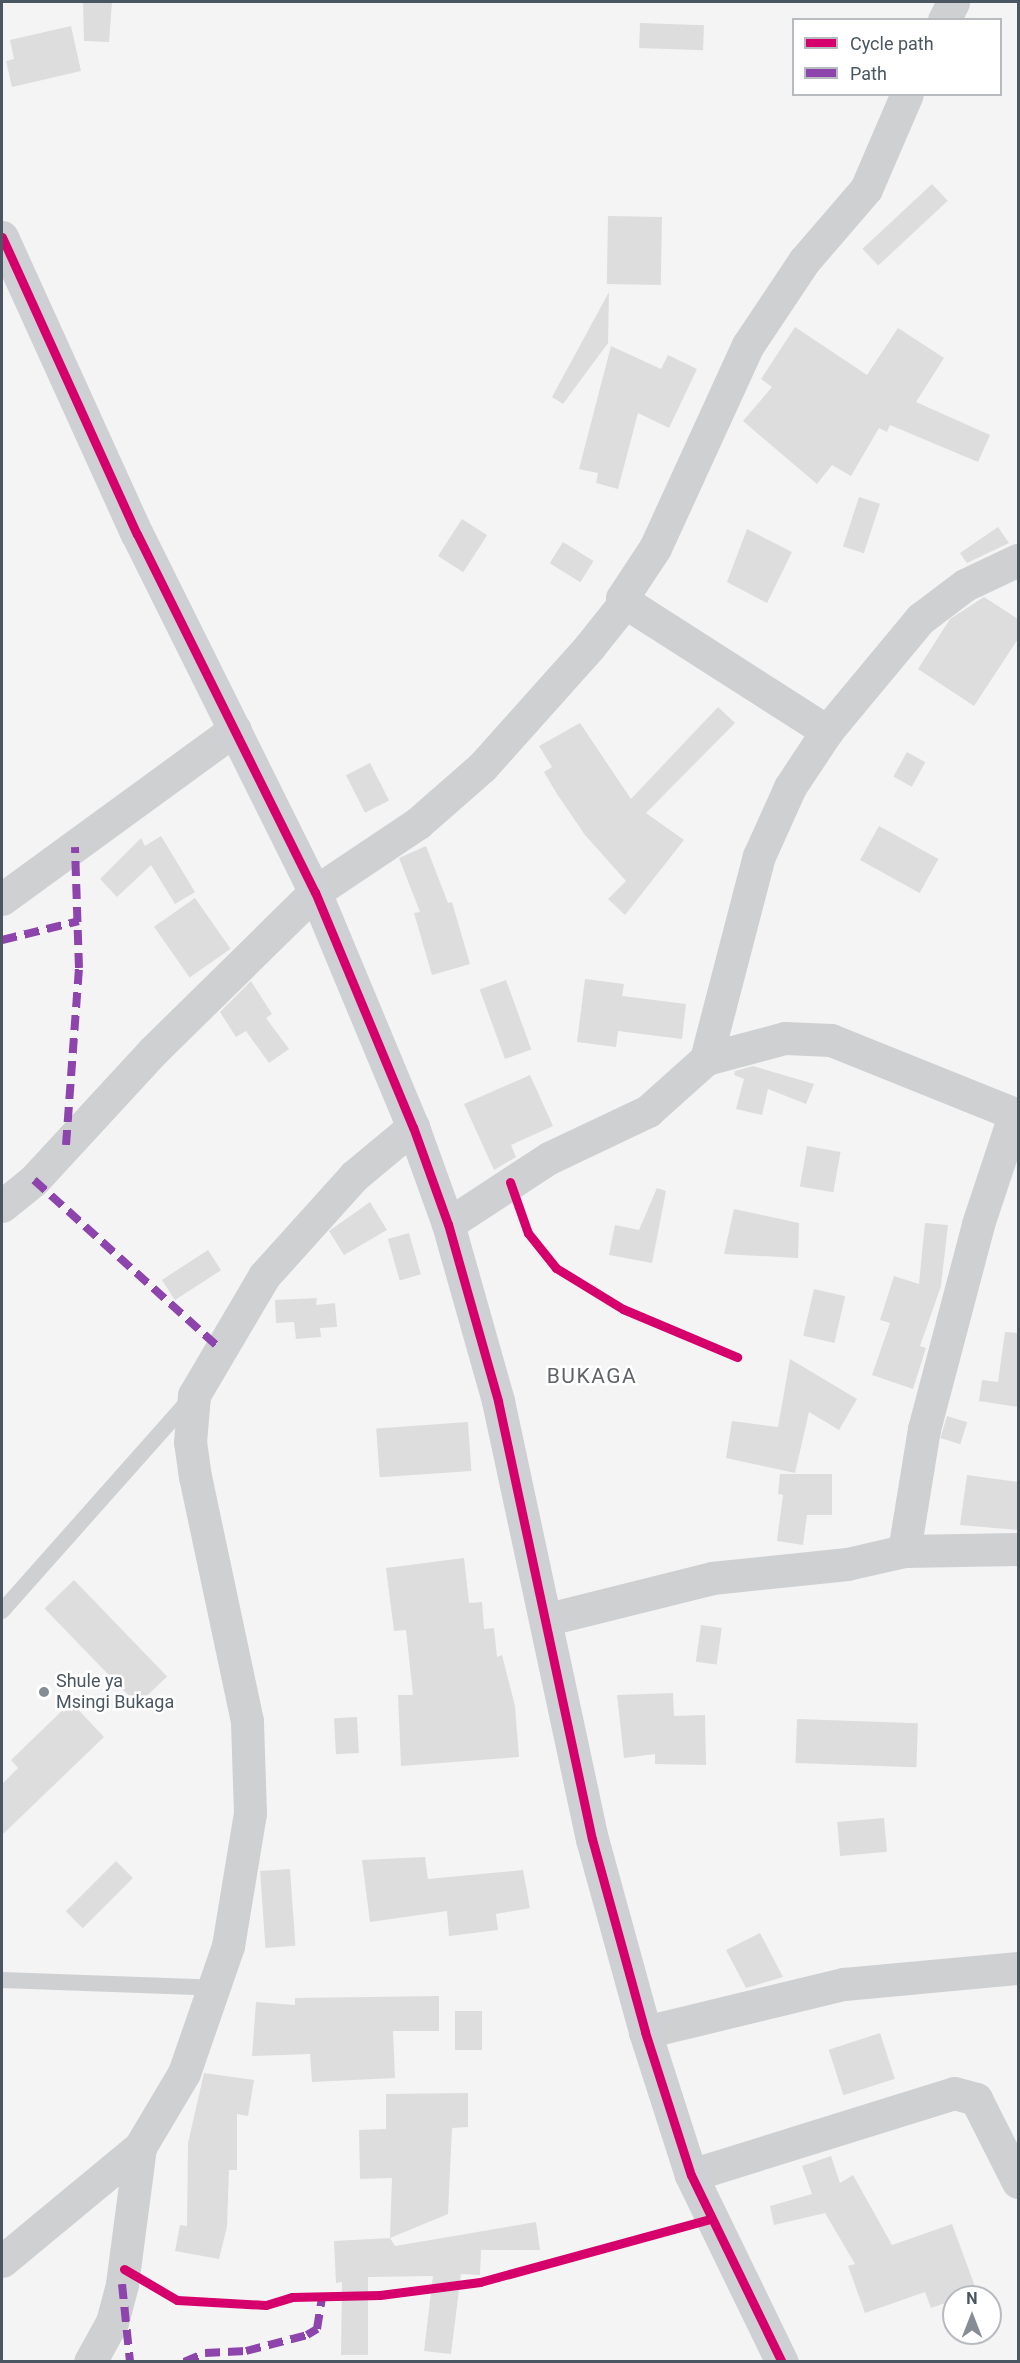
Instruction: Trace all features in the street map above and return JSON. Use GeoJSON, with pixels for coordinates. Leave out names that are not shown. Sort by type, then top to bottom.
{"type":"FeatureCollection","features":[{"type":"Feature","properties":{"kind":"street"},"geometry":{"type":"LineString","coordinates":[[945,18],[953,2]]}},
{"type":"Feature","properties":{"kind":"street"},"geometry":{"type":"LineString","coordinates":[[827,731],[622,598],[684,492],[748,345],[804,261],[866,189],[906,96]]}},
{"type":"Feature","properties":{"kind":"street"},"geometry":{"type":"LineString","coordinates":[[2,237],[137,534],[315,892],[413,1127],[448,1224],[498,1401],[548,1619],[592,1839],[645,2032],[691,2175],[782,2361]]}},
{"type":"Feature","properties":{"kind":"street"},"geometry":{"type":"LineString","coordinates":[[706,1059],[759,856],[790,787],[827,731],[920,619],[966,585],[1018,560]]}},
{"type":"Feature","properties":{"kind":"street"},"geometry":{"type":"LineString","coordinates":[[2,1206],[34,1180],[153,1051],[315,892],[418,823],[482,767],[625,602]]}},
{"type":"Feature","properties":{"kind":"street"},"geometry":{"type":"LineString","coordinates":[[2,899],[235,729]]}},
{"type":"Feature","properties":{"kind":"street"},"geometry":{"type":"LineString","coordinates":[[448,1224],[549,1158],[648,1111],[706,1059],[785,1038],[831,1040],[1017,1114],[990,1185],[924,1430],[904,1551]]}},
{"type":"Feature","properties":{"kind":"street"},"geometry":{"type":"LineString","coordinates":[[2,2261],[140,2147],[184,2073],[216,1988],[241,1885],[250,1813],[247,1732],[231,1631],[195,1477],[190,1442],[194,1395],[264,1276],[347,1183],[413,1127]]}},
{"type":"Feature","properties":{"kind":"street"},"geometry":{"type":"LineString","coordinates":[[548,1619],[702,1579],[847,1564],[904,1551],[1018,1549]]}},
{"type":"Feature","properties":{"kind":"street"},"geometry":{"type":"LineString","coordinates":[[645,2032],[844,1983],[1018,1968]]}},
{"type":"Feature","properties":{"kind":"street"},"geometry":{"type":"LineString","coordinates":[[691,2175],[954,2093],[976,2099],[1018,2182]]}},
{"type":"Feature","properties":{"kind":"street"},"geometry":{"type":"LineString","coordinates":[[90,2361],[112,2322],[122,2284],[140,2147]]}},
{"type":"Feature","properties":{"kind":"lane"},"geometry":{"type":"LineString","coordinates":[[2,1611],[194,1395]]}},
{"type":"Feature","properties":{"kind":"lane"},"geometry":{"type":"LineString","coordinates":[[2,1980],[216,1988]]}},
{"type":"Feature","properties":{"kind":"building"},"geometry":{"type":"Polygon","coordinates":[[[83,2],[112,2],[109,42],[84,41],[83,2]]]}},
{"type":"Feature","properties":{"kind":"building"},"geometry":{"type":"Polygon","coordinates":[[[640,23],[704,25],[703,50],[639,48],[640,23]]]}},
{"type":"Feature","properties":{"kind":"building"},"geometry":{"type":"Polygon","coordinates":[[[71,26],[81,71],[12,87],[6,61],[14,59],[10,40],[71,26]]]}},
{"type":"Feature","properties":{"kind":"building"},"geometry":{"type":"Polygon","coordinates":[[[932,184],[948,201],[878,266],[863,249],[932,184]]]}},
{"type":"Feature","properties":{"kind":"building"},"geometry":{"type":"Polygon","coordinates":[[[608,216],[662,217],[661,285],[607,284],[608,216]]]}},
{"type":"Feature","properties":{"kind":"building"},"geometry":{"type":"Polygon","coordinates":[[[609,292],[608,343],[563,404],[552,397],[609,292]]]}},
{"type":"Feature","properties":{"kind":"building"},"geometry":{"type":"Polygon","coordinates":[[[795,327],[867,375],[898,328],[944,358],[916,402],[990,435],[978,462],[890,425],[887,432],[879,428],[851,476],[832,465],[817,484],[743,421],[772,387],[761,379],[795,327]]]}},
{"type":"Feature","properties":{"kind":"building"},"geometry":{"type":"Polygon","coordinates":[[[611,346],[661,369],[668,355],[697,369],[669,428],[638,413],[618,489],[596,483],[598,473],[579,469],[611,346]]]}},
{"type":"Feature","properties":{"kind":"building"},"geometry":{"type":"Polygon","coordinates":[[[859,497],[880,504],[864,553],[843,546],[859,497]]]}},
{"type":"Feature","properties":{"kind":"building"},"geometry":{"type":"Polygon","coordinates":[[[462,519],[487,535],[463,572],[438,556],[462,519]]]}},
{"type":"Feature","properties":{"kind":"building"},"geometry":{"type":"Polygon","coordinates":[[[998,527],[1009,543],[967,563],[960,553],[998,527]]]}},
{"type":"Feature","properties":{"kind":"building"},"geometry":{"type":"Polygon","coordinates":[[[747,529],[792,552],[767,603],[727,582],[747,529]]]}},
{"type":"Feature","properties":{"kind":"building"},"geometry":{"type":"Polygon","coordinates":[[[563,542],[594,561],[580,582],[550,563],[563,542]]]}},
{"type":"Feature","properties":{"kind":"building"},"geometry":{"type":"Polygon","coordinates":[[[984,597],[1018,619],[1018,639],[974,706],[918,669],[950,619],[984,597]]]}},
{"type":"Feature","properties":{"kind":"building"},"geometry":{"type":"Polygon","coordinates":[[[718,707],[735,723],[646,813],[684,840],[625,915],[608,899],[626,881],[585,835],[557,794],[544,772],[552,767],[539,746],[580,723],[631,799],[718,707]]]}},
{"type":"Feature","properties":{"kind":"building"},"geometry":{"type":"Polygon","coordinates":[[[907,752],[925,762],[912,787],[893,776],[907,752]]]}},
{"type":"Feature","properties":{"kind":"building"},"geometry":{"type":"Polygon","coordinates":[[[370,763],[389,800],[365,813],[346,775],[370,763]]]}},
{"type":"Feature","properties":{"kind":"building"},"geometry":{"type":"Polygon","coordinates":[[[879,826],[938,859],[920,893],[860,860],[879,826]]]}},
{"type":"Feature","properties":{"kind":"building"},"geometry":{"type":"Polygon","coordinates":[[[161,836],[195,892],[175,904],[151,865],[117,897],[100,879],[141,838],[145,846],[161,836]]]}},
{"type":"Feature","properties":{"kind":"building"},"geometry":{"type":"Polygon","coordinates":[[[426,846],[448,903],[452,902],[470,964],[432,975],[414,913],[420,912],[399,858],[426,846]]]}},
{"type":"Feature","properties":{"kind":"building"},"geometry":{"type":"Polygon","coordinates":[[[195,898],[231,949],[190,977],[154,927],[195,898]]]}},
{"type":"Feature","properties":{"kind":"building"},"geometry":{"type":"Polygon","coordinates":[[[585,979],[624,984],[622,996],[686,1004],[682,1039],[618,1031],[616,1047],[577,1042],[585,979]]]}},
{"type":"Feature","properties":{"kind":"building"},"geometry":{"type":"Polygon","coordinates":[[[506,980],[531,1050],[505,1059],[480,990],[506,980]]]}},
{"type":"Feature","properties":{"kind":"building"},"geometry":{"type":"Polygon","coordinates":[[[251,981],[272,1014],[266,1018],[289,1049],[269,1063],[246,1031],[236,1037],[220,1012],[251,981]]]}},
{"type":"Feature","properties":{"kind":"building"},"geometry":{"type":"Polygon","coordinates":[[[753,1066],[814,1084],[806,1104],[768,1089],[762,1115],[736,1109],[744,1079],[734,1075],[735,1071],[753,1066]]]}},
{"type":"Feature","properties":{"kind":"building"},"geometry":{"type":"Polygon","coordinates":[[[530,1075],[553,1126],[511,1145],[516,1157],[494,1170],[464,1104],[530,1075]]]}},
{"type":"Feature","properties":{"kind":"building"},"geometry":{"type":"Polygon","coordinates":[[[807,1146],[840,1152],[833,1192],[800,1186],[807,1146]]]}},
{"type":"Feature","properties":{"kind":"building"},"geometry":{"type":"Polygon","coordinates":[[[657,1188],[666,1191],[652,1263],[609,1255],[615,1225],[639,1230],[657,1188]]]}},
{"type":"Feature","properties":{"kind":"building"},"geometry":{"type":"Polygon","coordinates":[[[370,1202],[387,1230],[344,1255],[329,1231],[370,1202]]]}},
{"type":"Feature","properties":{"kind":"building"},"geometry":{"type":"Polygon","coordinates":[[[734,1209],[799,1223],[798,1258],[724,1254],[734,1209]]]}},
{"type":"Feature","properties":{"kind":"building"},"geometry":{"type":"Polygon","coordinates":[[[925,1223],[948,1225],[941,1286],[920,1346],[926,1348],[913,1389],[872,1375],[890,1323],[880,1320],[894,1276],[919,1284],[925,1223]]]}},
{"type":"Feature","properties":{"kind":"building"},"geometry":{"type":"Polygon","coordinates":[[[409,1233],[421,1274],[400,1280],[388,1239],[409,1233]]]}},
{"type":"Feature","properties":{"kind":"building"},"geometry":{"type":"Polygon","coordinates":[[[208,1250],[221,1270],[175,1300],[162,1280],[208,1250]]]}},
{"type":"Feature","properties":{"kind":"building"},"geometry":{"type":"Polygon","coordinates":[[[814,1289],[845,1296],[834,1343],[803,1336],[814,1289]]]}},
{"type":"Feature","properties":{"kind":"building"},"geometry":{"type":"Polygon","coordinates":[[[317,1298],[316,1305],[335,1303],[337,1327],[320,1328],[321,1337],[296,1339],[294,1322],[276,1323],[275,1300],[317,1298]]]}},
{"type":"Feature","properties":{"kind":"building"},"geometry":{"type":"Polygon","coordinates":[[[1005,1332],[1018,1333],[1018,1407],[979,1401],[982,1380],[998,1382],[1005,1332]]]}},
{"type":"Feature","properties":{"kind":"building"},"geometry":{"type":"Polygon","coordinates":[[[790,1359],[857,1399],[839,1430],[809,1412],[795,1473],[726,1458],[732,1421],[778,1427],[790,1359]]]}},
{"type":"Feature","properties":{"kind":"building"},"geometry":{"type":"Polygon","coordinates":[[[947,1416],[967,1422],[960,1444],[940,1438],[947,1416]]]}},
{"type":"Feature","properties":{"kind":"building"},"geometry":{"type":"Polygon","coordinates":[[[468,1422],[471,1471],[380,1477],[376,1428],[468,1422]]]}},
{"type":"Feature","properties":{"kind":"building"},"geometry":{"type":"Polygon","coordinates":[[[780,1474],[832,1474],[832,1515],[807,1515],[803,1545],[777,1541],[783,1495],[778,1494],[780,1474]]]}},
{"type":"Feature","properties":{"kind":"building"},"geometry":{"type":"Polygon","coordinates":[[[967,1475],[1018,1482],[1018,1530],[960,1525],[967,1475]]]}},
{"type":"Feature","properties":{"kind":"building"},"geometry":{"type":"Polygon","coordinates":[[[464,1558],[469,1603],[482,1602],[484,1629],[494,1628],[497,1657],[502,1655],[515,1706],[519,1757],[401,1766],[398,1695],[413,1695],[406,1630],[394,1631],[386,1568],[464,1558]]]}},
{"type":"Feature","properties":{"kind":"building"},"geometry":{"type":"Polygon","coordinates":[[[74,1580],[167,1676],[138,1705],[45,1608],[74,1580]]]}},
{"type":"Feature","properties":{"kind":"building"},"geometry":{"type":"Polygon","coordinates":[[[701,1625],[722,1628],[717,1665],[696,1662],[701,1625]]]}},
{"type":"Feature","properties":{"kind":"building"},"geometry":{"type":"Polygon","coordinates":[[[673,1693],[674,1716],[705,1715],[706,1765],[655,1764],[655,1754],[624,1758],[617,1695],[673,1693]]]}},
{"type":"Feature","properties":{"kind":"building"},"geometry":{"type":"Polygon","coordinates":[[[71,1702],[104,1737],[2,1835],[2,1784],[18,1768],[11,1760],[71,1702]]]}},
{"type":"Feature","properties":{"kind":"building"},"geometry":{"type":"Polygon","coordinates":[[[357,1717],[359,1753],[336,1754],[334,1718],[357,1717]]]}},
{"type":"Feature","properties":{"kind":"building"},"geometry":{"type":"Polygon","coordinates":[[[797,1719],[918,1723],[916,1767],[795,1763],[797,1719]]]}},
{"type":"Feature","properties":{"kind":"building"},"geometry":{"type":"Polygon","coordinates":[[[884,1818],[887,1852],[840,1856],[837,1822],[884,1818]]]}},
{"type":"Feature","properties":{"kind":"building"},"geometry":{"type":"Polygon","coordinates":[[[425,1857],[428,1879],[523,1870],[530,1908],[496,1914],[498,1930],[449,1936],[447,1911],[370,1922],[362,1860],[425,1857]]]}},
{"type":"Feature","properties":{"kind":"building"},"geometry":{"type":"Polygon","coordinates":[[[116,1861],[133,1878],[83,1928],[66,1911],[116,1861]]]}},
{"type":"Feature","properties":{"kind":"building"},"geometry":{"type":"Polygon","coordinates":[[[290,1869],[295,1946],[265,1948],[260,1871],[290,1869]]]}},
{"type":"Feature","properties":{"kind":"building"},"geometry":{"type":"Polygon","coordinates":[[[760,1933],[783,1977],[746,1988],[726,1950],[760,1933]]]}},
{"type":"Feature","properties":{"kind":"building"},"geometry":{"type":"Polygon","coordinates":[[[439,1996],[439,2031],[393,2031],[395,2078],[312,2082],[310,2054],[252,2056],[256,2002],[295,2005],[295,1998],[439,1996]]]}},
{"type":"Feature","properties":{"kind":"building"},"geometry":{"type":"Polygon","coordinates":[[[455,2011],[482,2011],[482,2050],[455,2050],[455,2011]]]}},
{"type":"Feature","properties":{"kind":"building"},"geometry":{"type":"Polygon","coordinates":[[[880,2033],[895,2079],[843,2095],[829,2050],[880,2033]]]}},
{"type":"Feature","properties":{"kind":"building"},"geometry":{"type":"Polygon","coordinates":[[[204,2073],[254,2080],[248,2116],[237,2114],[237,2170],[229,2170],[227,2227],[219,2259],[175,2251],[180,2225],[187,2226],[188,2143],[204,2073]]]}},
{"type":"Feature","properties":{"kind":"building"},"geometry":{"type":"Polygon","coordinates":[[[468,2093],[468,2127],[452,2128],[448,2214],[390,2238],[392,2178],[360,2179],[359,2130],[386,2129],[386,2094],[468,2093]]]}},
{"type":"Feature","properties":{"kind":"building"},"geometry":{"type":"Polygon","coordinates":[[[831,2156],[840,2183],[853,2175],[892,2245],[952,2224],[974,2285],[942,2285],[942,2304],[931,2308],[925,2292],[865,2313],[848,2266],[855,2264],[825,2213],[774,2225],[770,2206],[812,2194],[802,2166],[831,2156]]]}},
{"type":"Feature","properties":{"kind":"building"},"geometry":{"type":"Polygon","coordinates":[[[536,2222],[540,2250],[481,2250],[480,2275],[461,2274],[451,2354],[424,2351],[433,2276],[368,2277],[368,2355],[341,2355],[342,2282],[336,2283],[334,2241],[390,2238],[395,2246],[536,2222]]]}},
{"type":"Feature","properties":{"kind":"marked path"},"geometry":{"type":"LineString","coordinates":[[66,1145],[79,968],[75,847]]}},
{"type":"Feature","properties":{"kind":"marked path"},"geometry":{"type":"LineString","coordinates":[[2,940],[79,921]]}},
{"type":"Feature","properties":{"kind":"marked path"},"geometry":{"type":"LineString","coordinates":[[34,1180],[218,1347]]}},
{"type":"Feature","properties":{"kind":"marked path"},"geometry":{"type":"LineString","coordinates":[[122,2284],[130,2362]]}},
{"type":"Feature","properties":{"kind":"marked path"},"geometry":{"type":"LineString","coordinates":[[184,2362],[205,2353],[246,2351],[307,2335],[317,2329],[322,2298]]}},
{"type":"Feature","properties":{"kind":"cycle path"},"geometry":{"type":"LineString","coordinates":[[2,237],[137,534],[315,892],[413,1127],[448,1224],[498,1401],[592,1839],[645,2032],[691,2175],[782,2362]]}},
{"type":"Feature","properties":{"kind":"cycle path"},"geometry":{"type":"LineString","coordinates":[[510,1182],[528,1233],[556,1268],[623,1309],[737,1357]]}},
{"type":"Feature","properties":{"kind":"cycle path"},"geometry":{"type":"LineString","coordinates":[[124,2269],[177,2300],[266,2305],[292,2297],[380,2295],[480,2282],[711,2219]]}},
{"type":"Feature","properties":{"kind":"place","name":"Shule ya Msingi Bukaga"},"geometry":{"type":"Point","coordinates":[44,1692]}},
{"type":"Feature","properties":{"kind":"district","name":"BUKAGA"},"geometry":{"type":"Point","coordinates":[592,1376]}}]}
